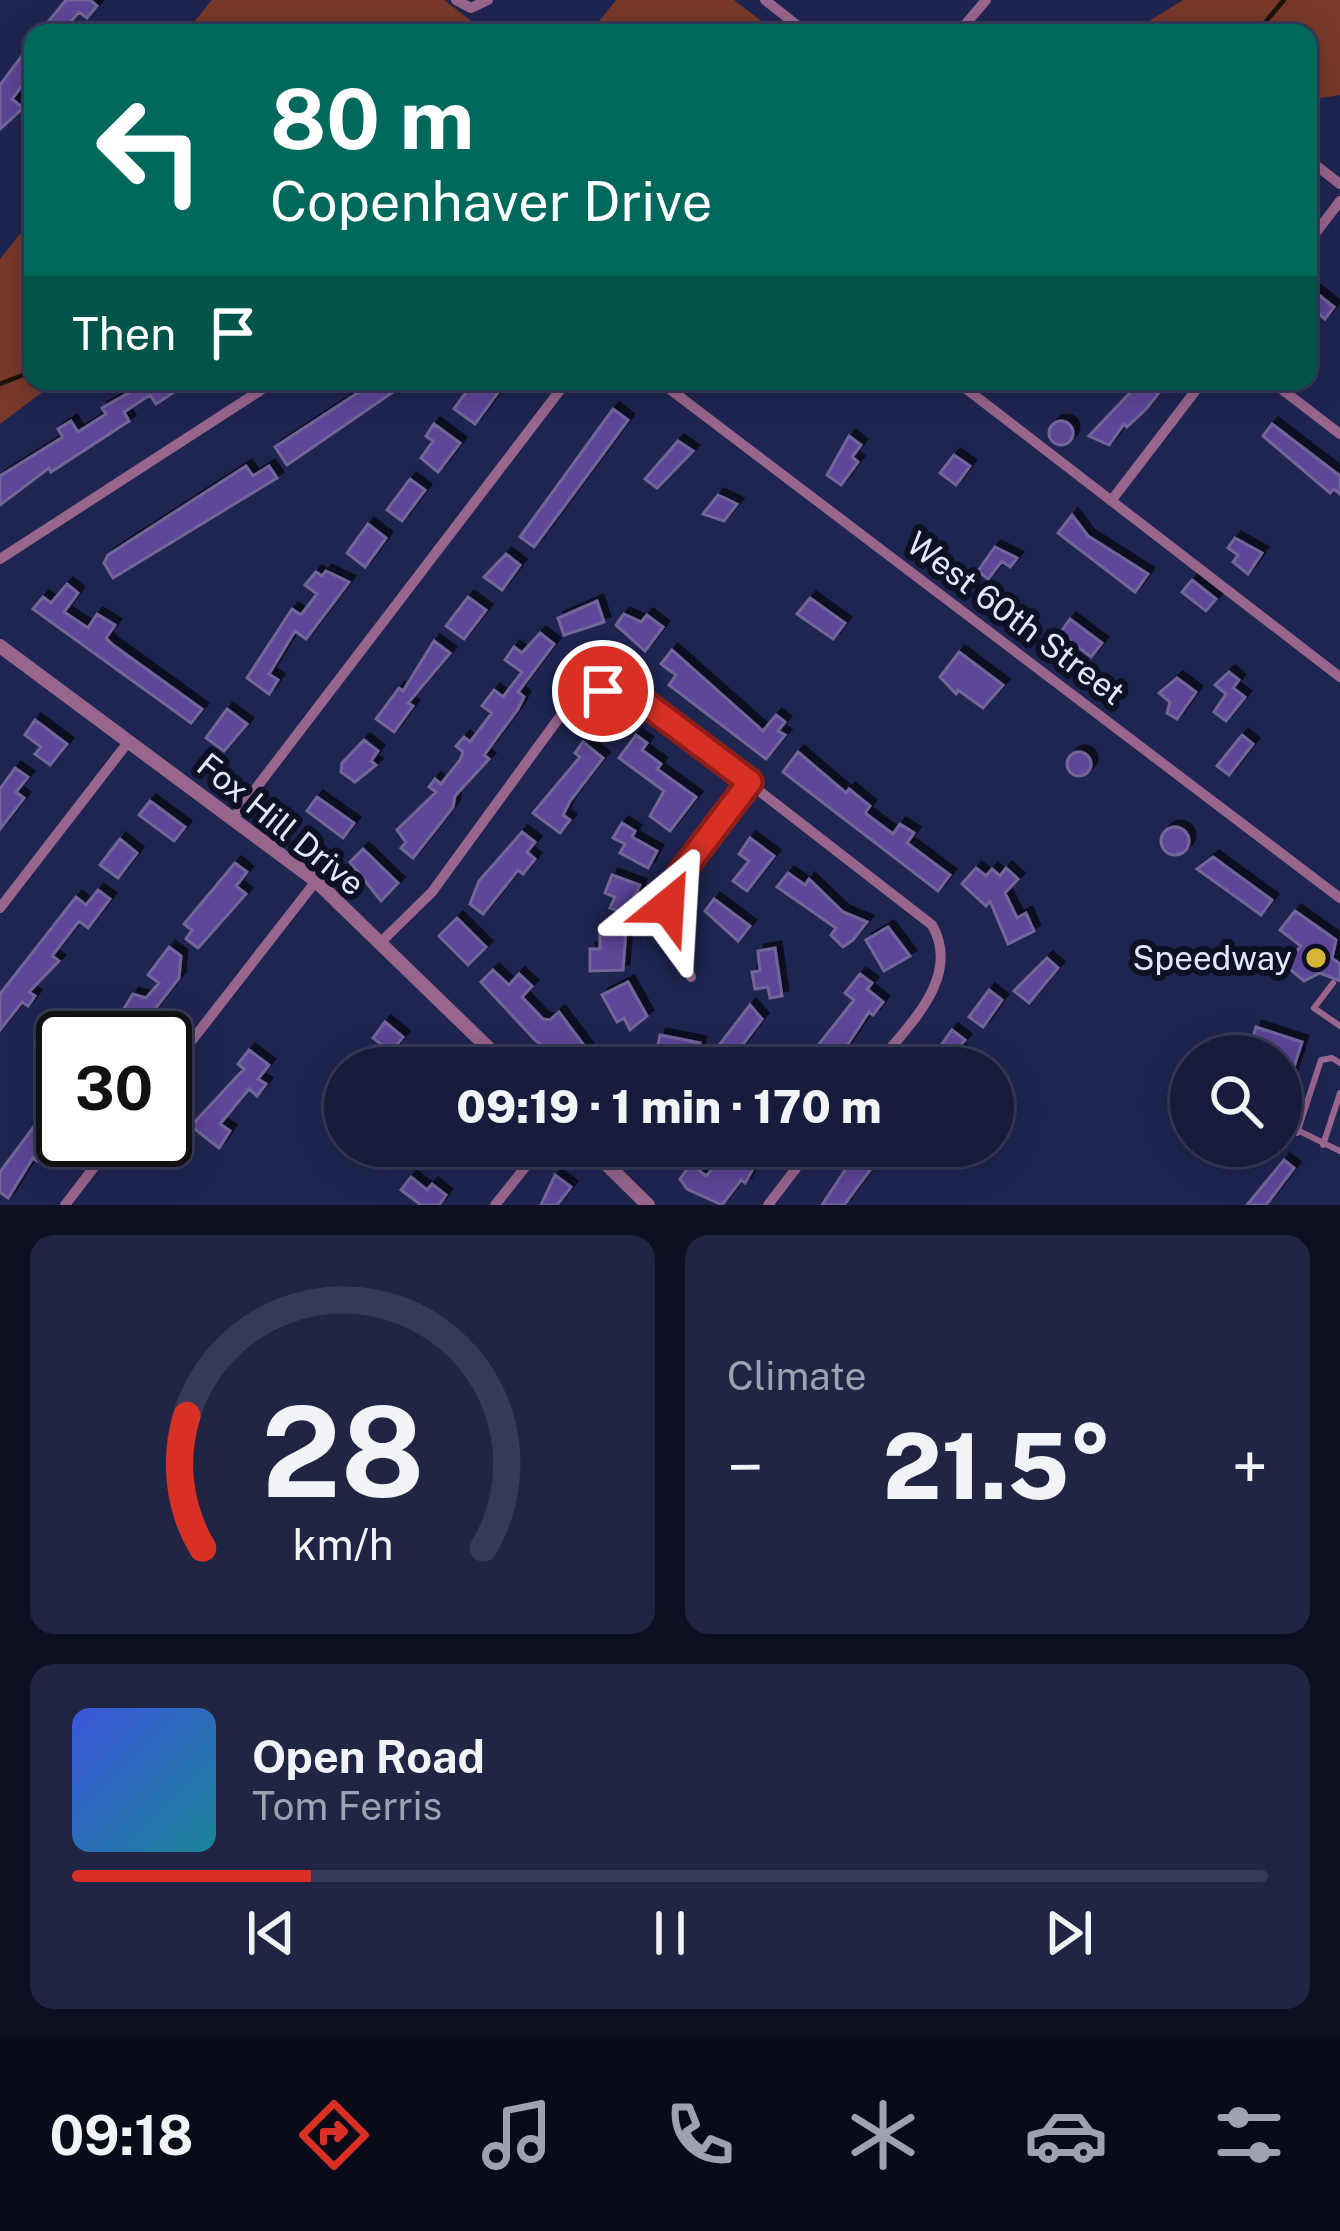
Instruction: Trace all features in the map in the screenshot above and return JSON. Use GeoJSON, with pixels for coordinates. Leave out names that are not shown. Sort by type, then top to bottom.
{"type":"FeatureCollection","features":[{"type":"Feature","properties":{"kind":"street"},"geometry":{"type":"LineString","coordinates":[[456,0],[471,8],[488,0]]}},
{"type":"Feature","properties":{"kind":"street"},"geometry":{"type":"LineString","coordinates":[[765,0],[796,24]]}},
{"type":"Feature","properties":{"kind":"street"},"geometry":{"type":"LineString","coordinates":[[966,24],[986,0]]}},
{"type":"Feature","properties":{"kind":"street"},"geometry":{"type":"LineString","coordinates":[[1317,231],[1340,201]]}},
{"type":"Feature","properties":{"kind":"street"},"geometry":{"type":"LineString","coordinates":[[0,559],[261,390]]}},
{"type":"Feature","properties":{"kind":"street"},"geometry":{"type":"LineString","coordinates":[[234,817],[560,390]]}},
{"type":"Feature","properties":{"kind":"street","name":"West 60th Street"},"geometry":{"type":"LineString","coordinates":[[671,390],[1340,898]]}},
{"type":"Feature","properties":{"kind":"street"},"geometry":{"type":"LineString","coordinates":[[968,390],[1340,677]]}},
{"type":"Feature","properties":{"kind":"street"},"geometry":{"type":"LineString","coordinates":[[1111,501],[1196,390]]}},
{"type":"Feature","properties":{"kind":"street"},"geometry":{"type":"LineString","coordinates":[[1283,390],[1340,434]]}},
{"type":"Feature","properties":{"kind":"street","name":"Fox Hill Drive"},"geometry":{"type":"LineString","coordinates":[[0,646],[316,881],[487,1047]]}},
{"type":"Feature","properties":{"kind":"street"},"geometry":{"type":"LineString","coordinates":[[381,942],[432,892],[562,714],[581,698],[603,691],[637,697],[921,912],[942,950],[933,991],[890,1047]]}},
{"type":"Feature","properties":{"kind":"street"},"geometry":{"type":"LineString","coordinates":[[0,908],[129,741]]}},
{"type":"Feature","properties":{"kind":"street"},"geometry":{"type":"LineString","coordinates":[[691,976],[669,927],[672,889],[750,782]]}},
{"type":"Feature","properties":{"kind":"street"},"geometry":{"type":"LineString","coordinates":[[192,1041],[316,881]]}},
{"type":"Feature","properties":{"kind":"street"},"geometry":{"type":"LineString","coordinates":[[65,1205],[94,1167]]}},
{"type":"Feature","properties":{"kind":"street"},"geometry":{"type":"LineString","coordinates":[[495,1205],[525,1167]]}},
{"type":"Feature","properties":{"kind":"street"},"geometry":{"type":"LineString","coordinates":[[609,1167],[647,1205]]}},
{"type":"Feature","properties":{"kind":"street"},"geometry":{"type":"LineString","coordinates":[[768,1205],[798,1167]]}},
{"type":"Feature","properties":{"kind":"lane"},"geometry":{"type":"LineString","coordinates":[[1334,983],[1314,1008],[1340,1027]]}},
{"type":"Feature","properties":{"kind":"lane"},"geometry":{"type":"LineString","coordinates":[[1326,993],[1335,1000]]}},
{"type":"Feature","properties":{"kind":"lane"},"geometry":{"type":"LineString","coordinates":[[1302,1117],[1321,1060],[1340,1063]]}},
{"type":"Feature","properties":{"kind":"lane"},"geometry":{"type":"LineString","coordinates":[[1323,1145],[1340,1093]]}},
{"type":"Feature","properties":{"kind":"lane"},"geometry":{"type":"LineString","coordinates":[[1302,1134],[1340,1151]]}},
{"type":"Feature","properties":{"kind":"shaded area"},"geometry":{"type":"Polygon","coordinates":[[[212,0],[444,0],[475,24],[192,24],[212,0]]]}},
{"type":"Feature","properties":{"kind":"shaded area"},"geometry":{"type":"Polygon","coordinates":[[[616,0],[734,0],[765,24],[597,24],[616,0]]]}},
{"type":"Feature","properties":{"kind":"shaded area"},"geometry":{"type":"Polygon","coordinates":[[[1183,0],[1340,0],[1340,95],[1317,99],[1317,24],[1144,24],[1183,0]]]}},
{"type":"Feature","properties":{"kind":"shaded area"},"geometry":{"type":"Polygon","coordinates":[[[24,229],[24,390],[45,390],[0,424],[0,259],[24,229]]]}},
{"type":"Feature","properties":{"kind":"building"},"geometry":{"type":"Polygon","coordinates":[[[66,0],[90,0],[97,6],[87,18],[79,12],[69,24],[46,24],[66,0]]]}},
{"type":"Feature","properties":{"kind":"building"},"geometry":{"type":"Polygon","coordinates":[[[24,53],[24,83],[12,99],[23,108],[0,129],[0,85],[24,53]]]}},
{"type":"Feature","properties":{"kind":"building"},"geometry":{"type":"Polygon","coordinates":[[[1317,293],[1334,307],[1325,319],[1317,312],[1317,293]]]}},
{"type":"Feature","properties":{"kind":"building"},"geometry":{"type":"Polygon","coordinates":[[[134,390],[177,390],[156,404],[150,395],[124,412],[129,421],[51,472],[49,468],[0,505],[0,476],[63,437],[58,429],[71,421],[78,432],[106,414],[102,408],[134,390]]]}},
{"type":"Feature","properties":{"kind":"building"},"geometry":{"type":"Polygon","coordinates":[[[362,390],[396,390],[287,465],[275,447],[362,390]]]}},
{"type":"Feature","properties":{"kind":"building"},"geometry":{"type":"Polygon","coordinates":[[[468,390],[499,391],[475,424],[454,409],[468,390]]]}},
{"type":"Feature","properties":{"kind":"building"},"geometry":{"type":"Polygon","coordinates":[[[1132,390],[1161,390],[1109,445],[1089,436],[1132,390]]]}},
{"type":"Feature","properties":{"kind":"building"},"geometry":{"type":"Polygon","coordinates":[[[613,409],[628,420],[534,547],[520,537],[613,409]]]}},
{"type":"Feature","properties":{"kind":"building"},"geometry":{"type":"Polygon","coordinates":[[[1061,421],[1070,424],[1070,442],[1061,445],[1052,442],[1049,433],[1052,424],[1061,421]]]}},
{"type":"Feature","properties":{"kind":"building"},"geometry":{"type":"Polygon","coordinates":[[[434,424],[460,443],[438,472],[421,458],[433,441],[426,436],[434,424]]]}},
{"type":"Feature","properties":{"kind":"building"},"geometry":{"type":"Polygon","coordinates":[[[1272,424],[1340,476],[1340,494],[1334,489],[1330,493],[1263,436],[1272,424]]]}},
{"type":"Feature","properties":{"kind":"building"},"geometry":{"type":"Polygon","coordinates":[[[849,436],[861,445],[852,457],[858,462],[841,485],[827,475],[849,436]]]}},
{"type":"Feature","properties":{"kind":"building"},"geometry":{"type":"Polygon","coordinates":[[[678,441],[693,451],[657,488],[645,479],[678,441]]]}},
{"type":"Feature","properties":{"kind":"building"},"geometry":{"type":"Polygon","coordinates":[[[954,455],[970,466],[956,485],[940,473],[954,455]]]}},
{"type":"Feature","properties":{"kind":"building"},"geometry":{"type":"Polygon","coordinates":[[[246,466],[253,476],[269,466],[277,478],[113,578],[104,563],[108,555],[246,466]]]}},
{"type":"Feature","properties":{"kind":"building"},"geometry":{"type":"Polygon","coordinates":[[[410,479],[425,490],[402,521],[387,510],[410,479]]]}},
{"type":"Feature","properties":{"kind":"building"},"geometry":{"type":"Polygon","coordinates":[[[718,495],[737,504],[724,521],[703,514],[718,495]]]}},
{"type":"Feature","properties":{"kind":"building"},"geometry":{"type":"Polygon","coordinates":[[[1072,515],[1088,536],[1148,574],[1135,592],[1058,533],[1072,515]]]}},
{"type":"Feature","properties":{"kind":"building"},"geometry":{"type":"Polygon","coordinates":[[[368,524],[386,538],[365,567],[347,553],[368,524]]]}},
{"type":"Feature","properties":{"kind":"building"},"geometry":{"type":"Polygon","coordinates":[[[1235,538],[1262,553],[1248,574],[1233,562],[1238,555],[1228,548],[1235,538]]]}},
{"type":"Feature","properties":{"kind":"building"},"geometry":{"type":"Polygon","coordinates":[[[995,547],[1017,558],[1010,567],[1002,561],[988,579],[978,571],[995,547]]]}},
{"type":"Feature","properties":{"kind":"building"},"geometry":{"type":"Polygon","coordinates":[[[506,554],[520,565],[502,590],[484,577],[506,554]]]}},
{"type":"Feature","properties":{"kind":"building"},"geometry":{"type":"Polygon","coordinates":[[[326,571],[349,582],[306,639],[295,631],[269,674],[278,680],[269,694],[247,678],[292,609],[301,615],[317,594],[305,585],[316,572],[322,576],[326,571]]]}},
{"type":"Feature","properties":{"kind":"building"},"geometry":{"type":"Polygon","coordinates":[[[1192,580],[1216,599],[1206,611],[1182,592],[1192,580]]]}},
{"type":"Feature","properties":{"kind":"building"},"geometry":{"type":"Polygon","coordinates":[[[67,584],[78,593],[64,612],[88,628],[97,614],[115,625],[106,638],[113,645],[202,709],[191,723],[33,609],[43,597],[51,603],[67,584]]]}},
{"type":"Feature","properties":{"kind":"building"},"geometry":{"type":"Polygon","coordinates":[[[468,597],[486,610],[464,639],[446,626],[468,597]]]}},
{"type":"Feature","properties":{"kind":"building"},"geometry":{"type":"Polygon","coordinates":[[[810,598],[845,623],[833,639],[797,614],[810,598]]]}},
{"type":"Feature","properties":{"kind":"building"},"geometry":{"type":"Polygon","coordinates":[[[597,601],[604,622],[564,635],[558,618],[597,601]]]}},
{"type":"Feature","properties":{"kind":"building"},"geometry":{"type":"Polygon","coordinates":[[[624,614],[641,622],[647,615],[663,627],[645,651],[616,625],[624,614]]]}},
{"type":"Feature","properties":{"kind":"building"},"geometry":{"type":"Polygon","coordinates":[[[1070,619],[1102,643],[1091,657],[1060,633],[1070,619]]]}},
{"type":"Feature","properties":{"kind":"building"},"geometry":{"type":"Polygon","coordinates":[[[540,633],[554,644],[518,692],[524,697],[518,709],[484,755],[489,759],[455,796],[453,807],[413,858],[401,848],[406,842],[397,830],[436,792],[429,787],[435,779],[441,784],[460,760],[463,752],[456,746],[464,737],[470,742],[492,713],[482,706],[494,690],[503,697],[522,672],[505,660],[514,647],[522,653],[540,633]]]}},
{"type":"Feature","properties":{"kind":"building"},"geometry":{"type":"Polygon","coordinates":[[[434,641],[450,653],[408,703],[413,706],[394,732],[376,719],[399,688],[403,691],[434,641]]]}},
{"type":"Feature","properties":{"kind":"building"},"geometry":{"type":"Polygon","coordinates":[[[672,650],[763,731],[776,715],[785,722],[778,731],[785,735],[766,759],[669,685],[676,675],[661,664],[672,650]]]}},
{"type":"Feature","properties":{"kind":"building"},"geometry":{"type":"Polygon","coordinates":[[[959,652],[1003,685],[983,708],[958,690],[956,694],[940,677],[959,652]]]}},
{"type":"Feature","properties":{"kind":"building"},"geometry":{"type":"Polygon","coordinates":[[[1229,672],[1239,680],[1233,688],[1245,697],[1226,721],[1214,712],[1226,694],[1215,685],[1229,672]]]}},
{"type":"Feature","properties":{"kind":"building"},"geometry":{"type":"Polygon","coordinates":[[[1177,678],[1196,692],[1177,719],[1167,713],[1170,702],[1159,693],[1177,678]]]}},
{"type":"Feature","properties":{"kind":"building"},"geometry":{"type":"Polygon","coordinates":[[[227,709],[247,724],[224,751],[206,738],[227,709]]]}},
{"type":"Feature","properties":{"kind":"building"},"geometry":{"type":"Polygon","coordinates":[[[35,720],[67,744],[50,765],[35,754],[41,747],[25,735],[35,720]]]}},
{"type":"Feature","properties":{"kind":"building"},"geometry":{"type":"Polygon","coordinates":[[[636,735],[647,743],[642,750],[661,764],[657,769],[696,797],[670,831],[650,816],[664,791],[619,758],[636,735]]]}},
{"type":"Feature","properties":{"kind":"building"},"geometry":{"type":"Polygon","coordinates":[[[1242,735],[1253,744],[1229,775],[1217,766],[1242,735]]]}},
{"type":"Feature","properties":{"kind":"building"},"geometry":{"type":"Polygon","coordinates":[[[364,740],[378,751],[371,761],[376,765],[355,782],[341,772],[342,763],[364,740]]]}},
{"type":"Feature","properties":{"kind":"building"},"geometry":{"type":"Polygon","coordinates":[[[583,742],[603,758],[570,801],[563,815],[570,820],[560,833],[533,813],[580,757],[575,753],[583,742]]]}},
{"type":"Feature","properties":{"kind":"building"},"geometry":{"type":"Polygon","coordinates":[[[798,752],[846,793],[849,789],[870,806],[865,813],[893,834],[900,824],[914,833],[907,843],[950,875],[938,891],[783,772],[798,752]]]}},
{"type":"Feature","properties":{"kind":"building"},"geometry":{"type":"Polygon","coordinates":[[[1079,752],[1088,755],[1088,773],[1079,776],[1070,773],[1067,764],[1070,755],[1079,752]]]}},
{"type":"Feature","properties":{"kind":"building"},"geometry":{"type":"Polygon","coordinates":[[[15,768],[28,777],[16,792],[24,798],[0,829],[0,789],[15,768]]]}},
{"type":"Feature","properties":{"kind":"building"},"geometry":{"type":"Polygon","coordinates":[[[317,797],[354,823],[343,838],[307,811],[317,797]]]}},
{"type":"Feature","properties":{"kind":"building"},"geometry":{"type":"Polygon","coordinates":[[[150,801],[185,827],[174,841],[139,815],[150,801]]]}},
{"type":"Feature","properties":{"kind":"building"},"geometry":{"type":"Polygon","coordinates":[[[622,823],[635,831],[632,837],[657,851],[648,868],[620,853],[625,844],[613,838],[622,823]]]}},
{"type":"Feature","properties":{"kind":"building"},"geometry":{"type":"Polygon","coordinates":[[[1175,827],[1185,831],[1189,841],[1185,851],[1175,855],[1165,851],[1161,841],[1165,831],[1175,827]]]}},
{"type":"Feature","properties":{"kind":"building"},"geometry":{"type":"Polygon","coordinates":[[[522,832],[535,842],[527,852],[535,859],[523,874],[518,870],[483,914],[470,904],[479,881],[522,832]]]}},
{"type":"Feature","properties":{"kind":"building"},"geometry":{"type":"Polygon","coordinates":[[[750,838],[774,856],[747,891],[733,881],[749,861],[739,854],[750,838]]]}},
{"type":"Feature","properties":{"kind":"building"},"geometry":{"type":"Polygon","coordinates":[[[120,839],[137,853],[118,878],[100,865],[120,839]]]}},
{"type":"Feature","properties":{"kind":"building"},"geometry":{"type":"Polygon","coordinates":[[[363,849],[398,883],[381,901],[350,862],[363,849]]]}},
{"type":"Feature","properties":{"kind":"building"},"geometry":{"type":"Polygon","coordinates":[[[1213,857],[1272,900],[1261,915],[1197,869],[1213,857]]]}},
{"type":"Feature","properties":{"kind":"building"},"geometry":{"type":"Polygon","coordinates":[[[235,863],[247,872],[236,886],[246,894],[198,948],[186,939],[192,930],[184,924],[235,863]]]}},
{"type":"Feature","properties":{"kind":"building"},"geometry":{"type":"Polygon","coordinates":[[[976,868],[986,876],[992,869],[1000,876],[1006,868],[1018,879],[1005,893],[1017,918],[1026,913],[1034,931],[1008,944],[990,901],[986,906],[962,884],[976,868]]]}},
{"type":"Feature","properties":{"kind":"building"},"geometry":{"type":"Polygon","coordinates":[[[788,873],[805,885],[809,879],[843,912],[867,922],[853,940],[843,947],[831,935],[836,928],[777,887],[788,873]]]}},
{"type":"Feature","properties":{"kind":"building"},"geometry":{"type":"Polygon","coordinates":[[[612,875],[640,885],[626,914],[610,908],[615,897],[605,893],[612,875]]]}},
{"type":"Feature","properties":{"kind":"building"},"geometry":{"type":"Polygon","coordinates":[[[98,890],[110,899],[88,928],[79,921],[52,956],[59,961],[29,992],[35,996],[28,1006],[22,1002],[0,1030],[0,994],[76,897],[86,905],[98,890]]]}},
{"type":"Feature","properties":{"kind":"building"},"geometry":{"type":"Polygon","coordinates":[[[714,899],[750,926],[738,941],[705,911],[714,899]]]}},
{"type":"Feature","properties":{"kind":"building"},"geometry":{"type":"Polygon","coordinates":[[[1295,911],[1336,940],[1332,958],[1340,964],[1340,981],[1320,973],[1304,981],[1285,965],[1301,946],[1280,930],[1295,911]]]}},
{"type":"Feature","properties":{"kind":"building"},"geometry":{"type":"Polygon","coordinates":[[[457,918],[486,947],[468,965],[439,936],[457,918]]]}},
{"type":"Feature","properties":{"kind":"building"},"geometry":{"type":"Polygon","coordinates":[[[888,927],[910,956],[884,971],[866,940],[888,927]]]}},
{"type":"Feature","properties":{"kind":"building"},"geometry":{"type":"Polygon","coordinates":[[[600,930],[626,930],[623,970],[590,971],[590,949],[600,949],[600,930]]]}},
{"type":"Feature","properties":{"kind":"building"},"geometry":{"type":"Polygon","coordinates":[[[169,947],[181,956],[179,978],[153,1011],[123,1011],[133,994],[146,998],[159,983],[148,975],[169,947]]]}},
{"type":"Feature","properties":{"kind":"building"},"geometry":{"type":"Polygon","coordinates":[[[775,948],[782,996],[770,998],[768,987],[755,989],[752,972],[760,971],[758,951],[775,948]]]}},
{"type":"Feature","properties":{"kind":"building"},"geometry":{"type":"Polygon","coordinates":[[[1047,958],[1058,968],[1029,1003],[1014,991],[1047,958]]]}},
{"type":"Feature","properties":{"kind":"building"},"geometry":{"type":"Polygon","coordinates":[[[493,970],[509,985],[519,974],[532,986],[522,997],[543,1019],[550,1020],[559,1012],[585,1047],[544,1047],[481,982],[493,970]]]}},
{"type":"Feature","properties":{"kind":"building"},"geometry":{"type":"Polygon","coordinates":[[[860,974],[872,983],[867,989],[883,1002],[873,1015],[869,1012],[846,1047],[817,1047],[854,1000],[845,993],[860,974]]]}},
{"type":"Feature","properties":{"kind":"building"},"geometry":{"type":"Polygon","coordinates":[[[628,982],[647,1016],[630,1030],[624,1018],[617,1022],[602,995],[628,982]]]}},
{"type":"Feature","properties":{"kind":"building"},"geometry":{"type":"Polygon","coordinates":[[[989,990],[1002,1000],[983,1027],[969,1017],[989,990]]]}},
{"type":"Feature","properties":{"kind":"building"},"geometry":{"type":"Polygon","coordinates":[[[750,1005],[762,1019],[741,1047],[720,1044],[750,1005]]]}},
{"type":"Feature","properties":{"kind":"building"},"geometry":{"type":"Polygon","coordinates":[[[385,1022],[403,1037],[395,1047],[385,1047],[373,1038],[385,1022]]]}},
{"type":"Feature","properties":{"kind":"building"},"geometry":{"type":"Polygon","coordinates":[[[1256,1027],[1281,1035],[1254,1035],[1256,1027]]]}},
{"type":"Feature","properties":{"kind":"building"},"geometry":{"type":"Polygon","coordinates":[[[952,1030],[965,1040],[959,1047],[940,1047],[952,1030]]]}},
{"type":"Feature","properties":{"kind":"building"},"geometry":{"type":"Polygon","coordinates":[[[660,1035],[700,1043],[699,1047],[657,1047],[660,1035]]]}},
{"type":"Feature","properties":{"kind":"building"},"geometry":{"type":"Polygon","coordinates":[[[249,1050],[269,1065],[258,1079],[266,1084],[257,1096],[249,1089],[220,1124],[230,1131],[219,1148],[192,1125],[244,1069],[238,1064],[249,1050]]]}},
{"type":"Feature","properties":{"kind":"building"},"geometry":{"type":"Polygon","coordinates":[[[36,1124],[36,1160],[33,1158],[8,1198],[0,1192],[0,1172],[36,1124]]]}},
{"type":"Feature","properties":{"kind":"building"},"geometry":{"type":"Polygon","coordinates":[[[689,1167],[706,1176],[714,1167],[754,1167],[722,1205],[687,1189],[680,1179],[689,1167]]]}},
{"type":"Feature","properties":{"kind":"building"},"geometry":{"type":"Polygon","coordinates":[[[847,1167],[872,1167],[844,1205],[822,1205],[847,1167]]]}},
{"type":"Feature","properties":{"kind":"building"},"geometry":{"type":"Polygon","coordinates":[[[1278,1167],[1294,1168],[1266,1205],[1247,1205],[1278,1167]]]}},
{"type":"Feature","properties":{"kind":"building"},"geometry":{"type":"Polygon","coordinates":[[[555,1175],[571,1187],[557,1205],[541,1205],[555,1175]]]}},
{"type":"Feature","properties":{"kind":"building"},"geometry":{"type":"Polygon","coordinates":[[[411,1177],[427,1190],[432,1184],[446,1195],[439,1205],[421,1205],[401,1190],[411,1177]]]}},
{"type":"Feature","properties":{"kind":"waterway"},"geometry":{"type":"LineString","coordinates":[[1264,24],[1284,0]]}},
{"type":"Feature","properties":{"kind":"waterway"},"geometry":{"type":"LineString","coordinates":[[0,384],[24,375]]}},
{"type":"Feature","properties":{"kind":"place","name":"Speedway"},"geometry":{"type":"Point","coordinates":[1316,958]}},
{"type":"Feature","properties":{"kind":"route"},"geometry":{"type":"LineString","coordinates":[[603,691],[637,697],[750,782],[680,874],[668,906]]}}]}
